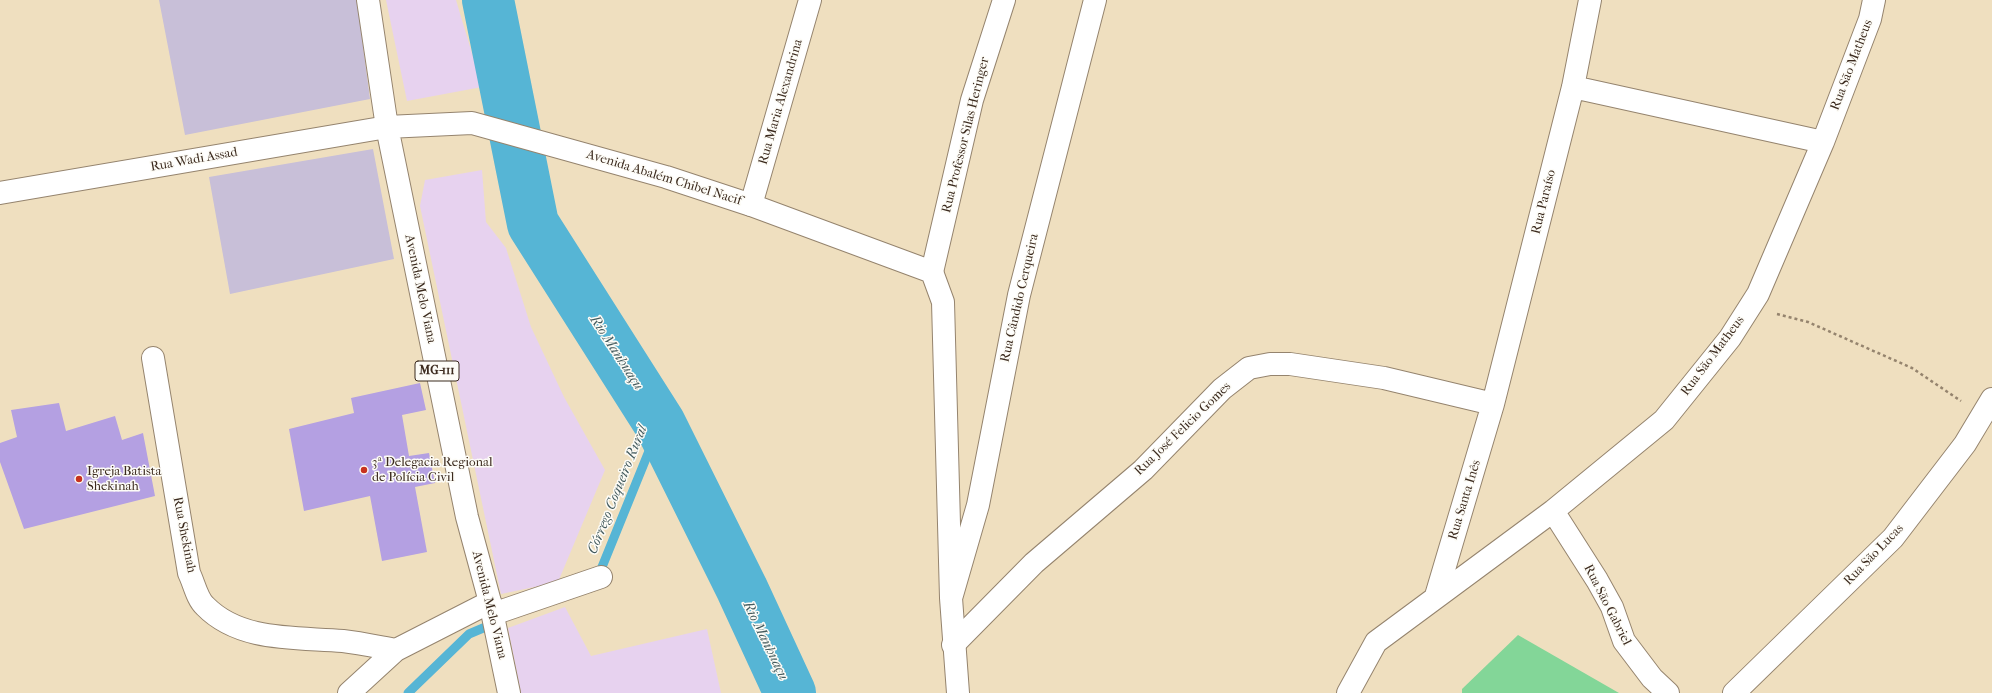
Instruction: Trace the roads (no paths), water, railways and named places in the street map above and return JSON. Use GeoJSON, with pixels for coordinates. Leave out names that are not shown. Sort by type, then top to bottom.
{"type":"FeatureCollection","features":[{"type":"Feature","properties":{"kind":"street","name":"Avenida Melo Viana"},"geometry":{"type":"LineString","coordinates":[[368,0],[387,127],[467,517],[499,641],[509,693]]}},
{"type":"Feature","properties":{"kind":"street","name":"Rua Maria Alexandrina"},"geometry":{"type":"LineString","coordinates":[[751,205],[810,0]]}},
{"type":"Feature","properties":{"kind":"street","name":"Rua Professor Silas Heringer"},"geometry":{"type":"LineString","coordinates":[[932,272],[972,100],[1004,0]]}},
{"type":"Feature","properties":{"kind":"street","name":"Rua Cândido Cerqueira"},"geometry":{"type":"LineString","coordinates":[[951,598],[978,505],[1019,295],[1095,0]]}},
{"type":"Feature","properties":{"kind":"street","name":"Rua Paraíso"},"geometry":{"type":"LineString","coordinates":[[1493,404],[1573,86],[1590,0]]}},
{"type":"Feature","properties":{"kind":"street","name":"Rua São Matheus"},"geometry":{"type":"LineString","coordinates":[[1348,693],[1376,642],[1436,596],[1553,511],[1664,420],[1730,338],[1758,294],[1823,142],[1870,19],[1874,0]]}},
{"type":"Feature","properties":{"kind":"street"},"geometry":{"type":"LineString","coordinates":[[1573,86],[1823,142]]}},
{"type":"Feature","properties":{"kind":"street","name":"Avenida Abalém Chibel Nacif"},"geometry":{"type":"LineString","coordinates":[[387,127],[472,123],[666,177],[751,205],[932,272]]}},
{"type":"Feature","properties":{"kind":"street","name":"Rua Wadi Assad"},"geometry":{"type":"LineString","coordinates":[[0,193],[387,127]]}},
{"type":"Feature","properties":{"kind":"street"},"geometry":{"type":"LineString","coordinates":[[932,272],[943,302],[951,598],[958,693]]}},
{"type":"Feature","properties":{"kind":"street","name":"Rua Shekinah"},"geometry":{"type":"LineString","coordinates":[[153,358],[189,573],[203,605],[226,623],[254,633],[303,639],[344,641],[396,650]]}},
{"type":"Feature","properties":{"kind":"street","name":"Rua José Felicio Gomes"},"geometry":{"type":"LineString","coordinates":[[954,645],[1034,563],[1143,470],[1222,389],[1248,368],[1270,364],[1290,364],[1384,378],[1493,404]]}},
{"type":"Feature","properties":{"kind":"street","name":"Rua Santa Inês"},"geometry":{"type":"LineString","coordinates":[[1436,596],[1493,404]]}},
{"type":"Feature","properties":{"kind":"street","name":"Rua São Lucas"},"geometry":{"type":"LineString","coordinates":[[1734,693],[1893,538],[1965,444],[1987,407]]}},
{"type":"Feature","properties":{"kind":"street","name":"Rua São Gabriel"},"geometry":{"type":"LineString","coordinates":[[1553,511],[1597,580],[1612,607],[1624,641],[1652,678],[1668,693]]}},
{"type":"Feature","properties":{"kind":"street"},"geometry":{"type":"LineString","coordinates":[[349,693],[396,650],[491,608],[601,577]]}},
{"type":"Feature","properties":{"kind":"waterway","name":"Rio Manhuaçu"},"geometry":{"type":"LineString","coordinates":[[488,0],[533,224],[660,424],[742,589],[790,693]]}},
{"type":"Feature","properties":{"kind":"waterway","name":"Córrego Coqueiro Rural"},"geometry":{"type":"LineString","coordinates":[[602,567],[660,424]]}},
{"type":"Feature","properties":{"kind":"waterway","name":"Córrego Coqueiro Rural"},"geometry":{"type":"LineString","coordinates":[[408,693],[469,634],[495,623]]}},
{"type":"Feature","properties":{"kind":"place","name":"3ª Delegacia Regional de Polícia Civil"},"geometry":{"type":"Point","coordinates":[364,470]}},
{"type":"Feature","properties":{"kind":"place","name":"Igreja Batista Shekinah"},"geometry":{"type":"Point","coordinates":[79,479]}}]}
